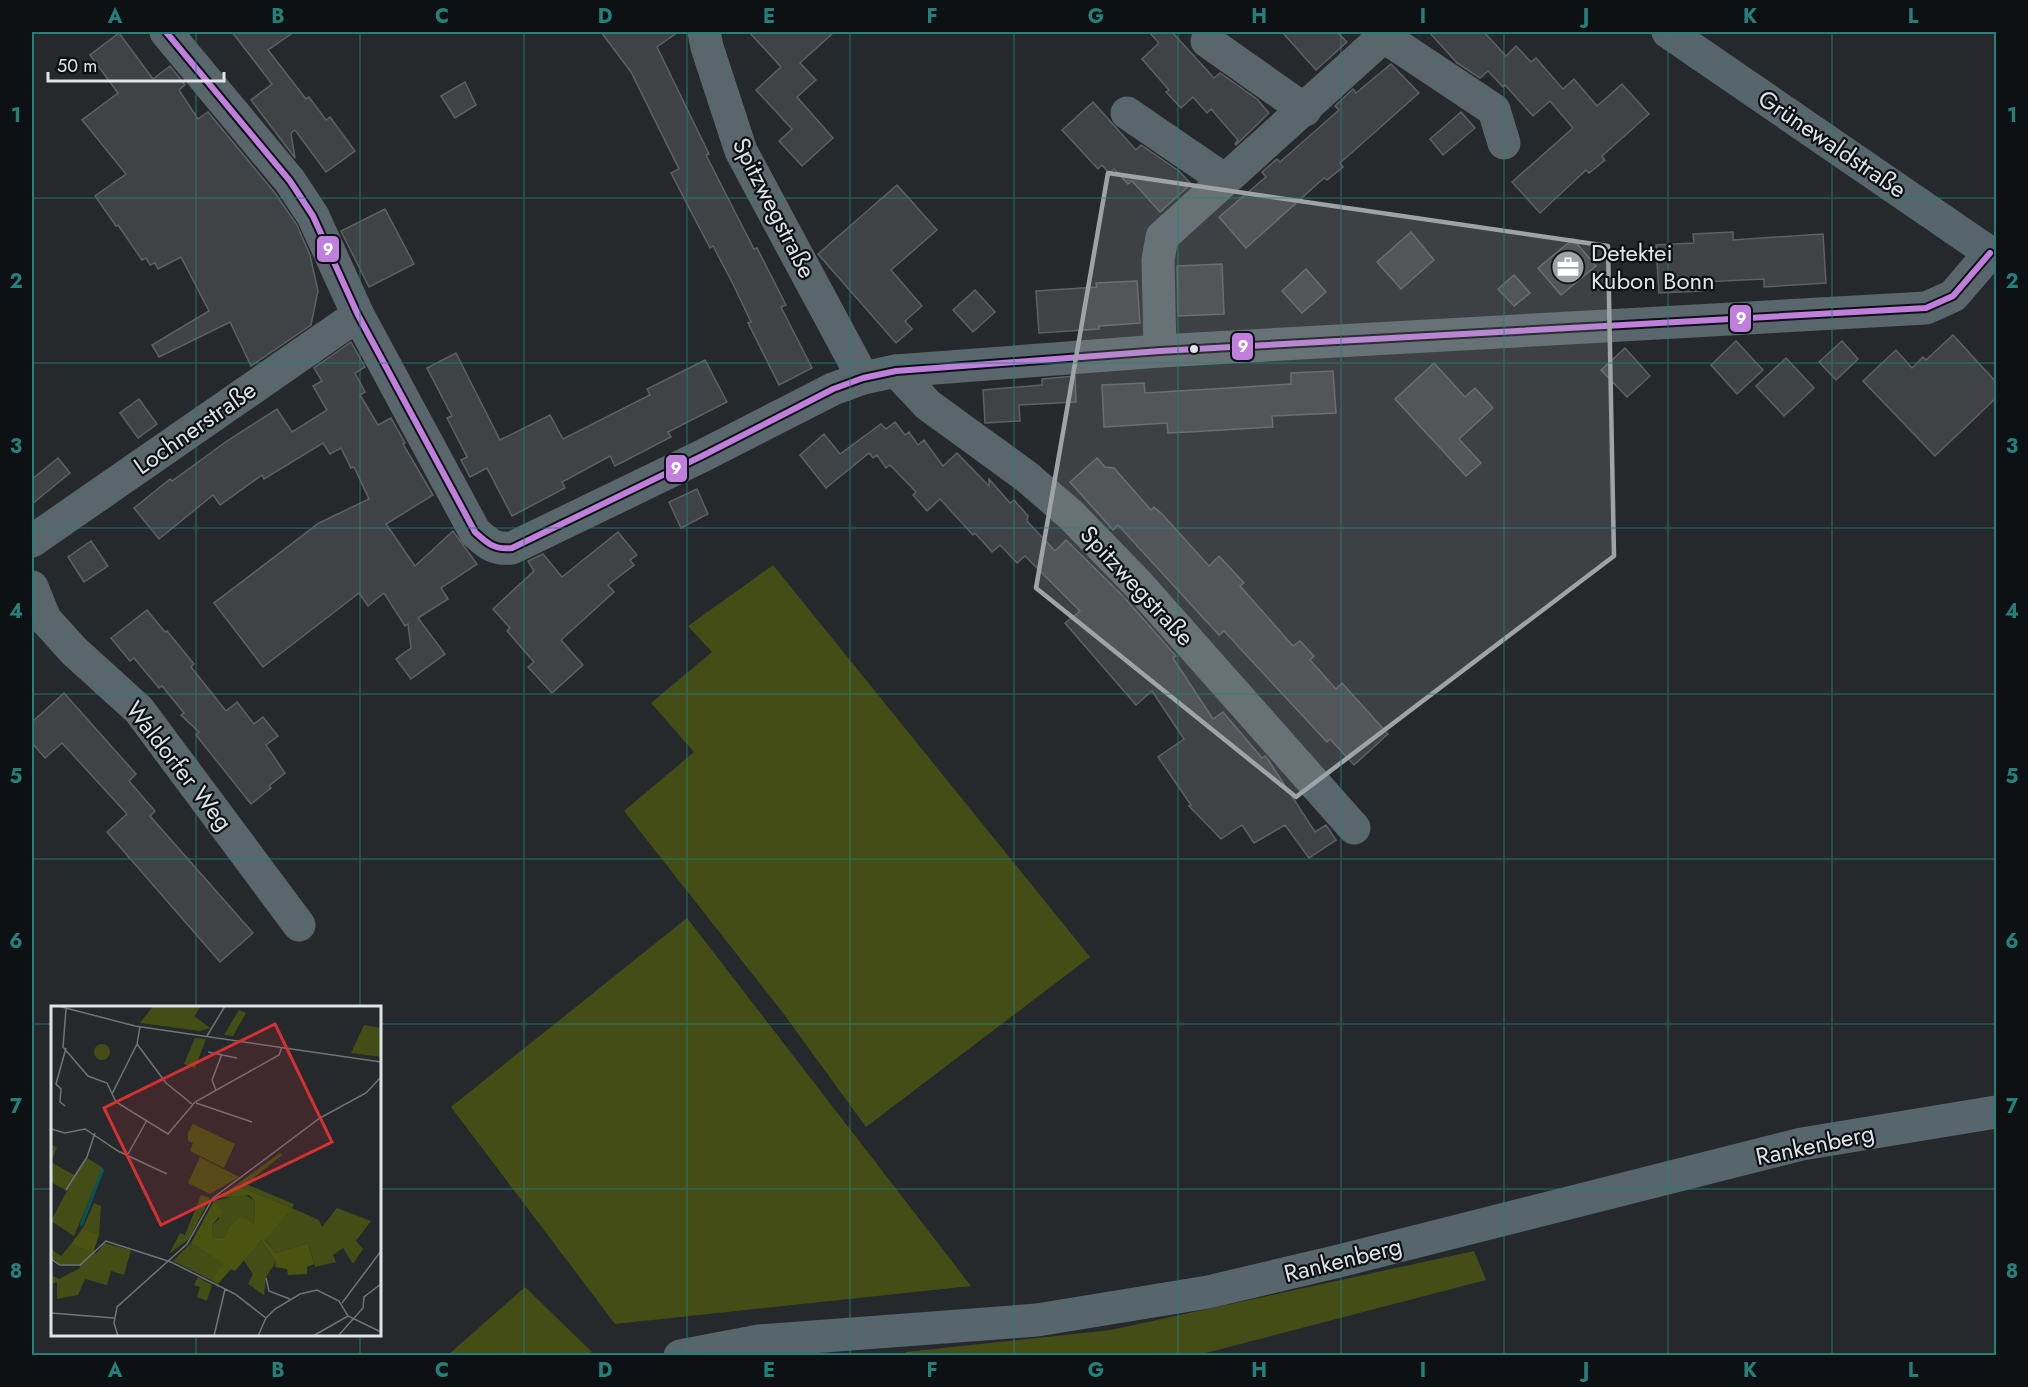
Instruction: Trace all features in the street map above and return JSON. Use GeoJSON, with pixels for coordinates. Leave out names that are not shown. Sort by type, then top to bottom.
{"type":"FeatureCollection","features":[{"type":"Feature","properties":{"kind":"main road","name":"Grünewaldstraße"},"geometry":{"type":"LineString","coordinates":[[1668,32],[1993,255]]}},
{"type":"Feature","properties":{"kind":"main road","name":"Rankenberg"},"geometry":{"type":"LineString","coordinates":[[680,1356],[759,1341],[1037,1320],[1208,1292],[1339,1262],[1802,1144],[1996,1112]]}},
{"type":"Feature","properties":{"kind":"street"},"geometry":{"type":"LineString","coordinates":[[166,32],[290,181],[314,216],[358,315],[475,532],[489,544],[501,549],[512,548],[692,461],[833,389],[863,378],[896,371],[1160,351],[1926,308],[1953,296],[1993,255]]}},
{"type":"Feature","properties":{"kind":"street","name":"Spitzwegstraße"},"geometry":{"type":"LineString","coordinates":[[704,32],[741,151],[863,378]]}},
{"type":"Feature","properties":{"kind":"street"},"geometry":{"type":"LineString","coordinates":[[1160,351],[1158,260],[1162,237],[1305,110],[1381,34],[1494,110],[1504,144]]}},
{"type":"Feature","properties":{"kind":"street"},"geometry":{"type":"LineString","coordinates":[[1207,41],[1305,110]]}},
{"type":"Feature","properties":{"kind":"street"},"geometry":{"type":"LineString","coordinates":[[1127,113],[1226,180]]}},
{"type":"Feature","properties":{"kind":"street","name":"Lochnerstraße"},"geometry":{"type":"LineString","coordinates":[[32,541],[358,315]]}},
{"type":"Feature","properties":{"kind":"street","name":"Spitzwegstraße"},"geometry":{"type":"LineString","coordinates":[[896,371],[928,405],[1027,477],[1071,515],[1137,583],[1354,828]]}},
{"type":"Feature","properties":{"kind":"street","name":"Waldorfer Weg"},"geometry":{"type":"LineString","coordinates":[[32,587],[45,620],[74,651],[139,710],[299,925]]}},
{"type":"Feature","properties":{"kind":"highlighted area"},"geometry":{"type":"Polygon","coordinates":[[[1108,173],[1608,246],[1614,556],[1296,797],[1036,588],[1108,173]]]}},
{"type":"Feature","properties":{"kind":"green space"},"geometry":{"type":"Polygon","coordinates":[[[773,565],[1090,957],[866,1127],[783,1013],[624,811],[694,752],[651,703],[712,652],[688,626],[773,565]]]}},
{"type":"Feature","properties":{"kind":"green space"},"geometry":{"type":"Polygon","coordinates":[[[687,918],[971,1286],[615,1324],[451,1107],[687,918]]]}},
{"type":"Feature","properties":{"kind":"green space"},"geometry":{"type":"Polygon","coordinates":[[[1474,1251],[1486,1280],[1198,1355],[909,1356],[905,1352],[1111,1330],[1474,1251]]]}},
{"type":"Feature","properties":{"kind":"green space"},"geometry":{"type":"Polygon","coordinates":[[[525,1287],[592,1352],[585,1356],[448,1355],[525,1287]]]}},
{"type":"Feature","properties":{"kind":"building"},"geometry":{"type":"Polygon","coordinates":[[[232,32],[294,32],[268,50],[306,99],[309,97],[326,120],[330,117],[355,151],[326,172],[295,130],[291,133],[295,158],[251,100],[272,84],[232,32]]]}},
{"type":"Feature","properties":{"kind":"building"},"geometry":{"type":"Polygon","coordinates":[[[601,32],[678,32],[657,47],[709,154],[706,155],[754,249],[757,248],[786,305],[781,307],[812,368],[779,385],[748,323],[751,322],[733,284],[713,246],[710,248],[671,173],[679,169],[631,72],[601,32]]]}},
{"type":"Feature","properties":{"kind":"building"},"geometry":{"type":"Polygon","coordinates":[[[749,32],[834,32],[800,63],[816,80],[797,97],[833,138],[802,166],[779,141],[792,129],[756,90],[781,67],[749,32]]]}},
{"type":"Feature","properties":{"kind":"building"},"geometry":{"type":"Polygon","coordinates":[[[1149,32],[1172,32],[1214,78],[1220,73],[1257,99],[1269,113],[1236,145],[1238,140],[1211,109],[1207,113],[1193,97],[1181,108],[1166,92],[1169,90],[1142,59],[1159,43],[1149,32]]]}},
{"type":"Feature","properties":{"kind":"building"},"geometry":{"type":"Polygon","coordinates":[[[1282,32],[1337,32],[1347,42],[1316,70],[1282,32]]]}},
{"type":"Feature","properties":{"kind":"building"},"geometry":{"type":"Polygon","coordinates":[[[1429,32],[1484,32],[1506,56],[1516,46],[1531,62],[1536,58],[1563,89],[1574,79],[1597,106],[1622,84],[1649,114],[1602,156],[1605,160],[1589,173],[1586,170],[1540,213],[1512,182],[1573,128],[1550,101],[1533,116],[1505,85],[1503,87],[1488,71],[1480,78],[1457,63],[1429,32]]]}},
{"type":"Feature","properties":{"kind":"building"},"geometry":{"type":"Polygon","coordinates":[[[119,33],[153,79],[170,66],[185,85],[179,90],[198,119],[208,112],[275,193],[297,225],[310,255],[318,291],[311,325],[251,366],[230,322],[159,357],[152,345],[209,311],[181,257],[158,269],[155,263],[150,265],[146,258],[142,260],[95,196],[126,174],[82,120],[118,93],[90,55],[119,33]]]}},
{"type":"Feature","properties":{"kind":"building"},"geometry":{"type":"Polygon","coordinates":[[[1391,64],[1419,93],[1340,163],[1343,167],[1327,180],[1324,178],[1246,248],[1219,217],[1266,177],[1262,172],[1277,159],[1280,162],[1339,110],[1335,106],[1353,89],[1356,93],[1391,64]]]}},
{"type":"Feature","properties":{"kind":"building"},"geometry":{"type":"Polygon","coordinates":[[[465,82],[476,105],[455,118],[441,96],[465,82]]]}},
{"type":"Feature","properties":{"kind":"building"},"geometry":{"type":"Polygon","coordinates":[[[1093,102],[1136,150],[1141,145],[1179,171],[1191,184],[1160,212],[1132,181],[1128,184],[1114,169],[1109,173],[1102,165],[1098,169],[1062,130],[1093,102]]]}},
{"type":"Feature","properties":{"kind":"building"},"geometry":{"type":"Polygon","coordinates":[[[1461,112],[1475,128],[1443,155],[1430,139],[1461,112]]]}},
{"type":"Feature","properties":{"kind":"building"},"geometry":{"type":"Polygon","coordinates":[[[897,185],[937,230],[891,270],[922,306],[905,321],[912,329],[896,343],[818,254],[897,185]]]}},
{"type":"Feature","properties":{"kind":"building"},"geometry":{"type":"Polygon","coordinates":[[[385,209],[414,264],[369,287],[341,231],[385,209]]]}},
{"type":"Feature","properties":{"kind":"building"},"geometry":{"type":"Polygon","coordinates":[[[1411,232],[1434,260],[1401,289],[1377,262],[1411,232]]]}},
{"type":"Feature","properties":{"kind":"building"},"geometry":{"type":"Polygon","coordinates":[[[1733,232],[1733,240],[1823,234],[1826,283],[1764,287],[1764,279],[1702,282],[1702,291],[1659,293],[1656,245],[1694,243],[1693,234],[1733,232]]]}},
{"type":"Feature","properties":{"kind":"building"},"geometry":{"type":"Polygon","coordinates":[[[1573,239],[1596,266],[1561,295],[1538,268],[1573,239]]]}},
{"type":"Feature","properties":{"kind":"building"},"geometry":{"type":"Polygon","coordinates":[[[1222,264],[1224,314],[1178,316],[1177,266],[1222,264]]]}},
{"type":"Feature","properties":{"kind":"building"},"geometry":{"type":"Polygon","coordinates":[[[1306,269],[1326,292],[1302,313],[1282,291],[1306,269]]]}},
{"type":"Feature","properties":{"kind":"building"},"geometry":{"type":"Polygon","coordinates":[[[1514,275],[1530,293],[1514,306],[1498,289],[1514,275]]]}},
{"type":"Feature","properties":{"kind":"building"},"geometry":{"type":"Polygon","coordinates":[[[1137,281],[1140,323],[1099,326],[1099,329],[1039,333],[1036,291],[1097,287],[1096,283],[1137,281]]]}},
{"type":"Feature","properties":{"kind":"building"},"geometry":{"type":"Polygon","coordinates":[[[975,290],[995,312],[973,332],[953,310],[975,290]]]}},
{"type":"Feature","properties":{"kind":"building"},"geometry":{"type":"Polygon","coordinates":[[[1953,335],[1996,382],[1996,398],[1935,456],[1863,381],[1896,350],[1912,368],[1923,357],[1926,360],[1953,335]]]}},
{"type":"Feature","properties":{"kind":"building"},"geometry":{"type":"Polygon","coordinates":[[[1736,341],[1763,370],[1737,394],[1711,365],[1736,341]]]}},
{"type":"Feature","properties":{"kind":"building"},"geometry":{"type":"Polygon","coordinates":[[[1842,341],[1858,359],[1836,380],[1819,362],[1842,341]]]}},
{"type":"Feature","properties":{"kind":"building"},"geometry":{"type":"Polygon","coordinates":[[[351,342],[365,367],[355,373],[365,392],[360,395],[378,425],[391,418],[405,443],[403,444],[433,495],[386,524],[415,566],[453,531],[477,564],[441,588],[448,599],[418,618],[445,654],[411,679],[396,659],[411,648],[408,624],[405,626],[384,593],[368,606],[359,593],[263,667],[214,603],[319,523],[369,499],[354,467],[351,468],[341,448],[330,454],[323,443],[264,479],[262,475],[220,505],[213,495],[159,539],[134,508],[170,479],[172,481],[227,441],[277,409],[292,432],[327,410],[313,386],[322,381],[314,368],[351,342]]]}},
{"type":"Feature","properties":{"kind":"building"},"geometry":{"type":"Polygon","coordinates":[[[1625,348],[1650,376],[1627,397],[1601,370],[1625,348]]]}},
{"type":"Feature","properties":{"kind":"building"},"geometry":{"type":"Polygon","coordinates":[[[456,353],[500,440],[550,415],[563,439],[650,395],[647,389],[705,360],[727,402],[668,432],[671,437],[615,466],[610,456],[562,482],[565,488],[512,516],[487,468],[470,477],[461,460],[467,457],[447,418],[452,416],[427,368],[456,353]]]}},
{"type":"Feature","properties":{"kind":"building"},"geometry":{"type":"Polygon","coordinates":[[[1786,358],[1814,388],[1784,416],[1756,386],[1786,358]]]}},
{"type":"Feature","properties":{"kind":"building"},"geometry":{"type":"Polygon","coordinates":[[[1434,363],[1465,397],[1475,388],[1493,408],[1459,439],[1481,463],[1466,476],[1395,399],[1434,363]]]}},
{"type":"Feature","properties":{"kind":"building"},"geometry":{"type":"Polygon","coordinates":[[[1333,371],[1336,413],[1272,416],[1273,427],[1168,433],[1167,423],[1104,427],[1102,385],[1144,383],[1145,393],[1228,388],[1291,384],[1291,373],[1333,371]]]}},
{"type":"Feature","properties":{"kind":"building"},"geometry":{"type":"Polygon","coordinates":[[[1075,376],[1076,402],[1019,405],[1020,421],[985,423],[983,390],[1042,385],[1042,379],[1075,376]]]}},
{"type":"Feature","properties":{"kind":"building"},"geometry":{"type":"Polygon","coordinates":[[[139,399],[157,424],[138,438],[120,413],[139,399]]]}},
{"type":"Feature","properties":{"kind":"building"},"geometry":{"type":"Polygon","coordinates":[[[895,422],[905,435],[909,432],[918,445],[924,440],[943,466],[957,453],[989,486],[989,479],[1010,503],[1014,500],[1028,516],[1027,521],[1055,551],[1066,540],[1123,596],[1176,656],[1173,658],[1213,719],[1223,712],[1262,758],[1265,756],[1269,761],[1315,832],[1326,825],[1336,840],[1309,858],[1285,825],[1254,843],[1242,825],[1221,839],[1189,806],[1191,805],[1158,757],[1184,739],[1152,691],[1136,705],[1065,623],[1080,611],[1025,556],[1017,563],[1000,545],[992,552],[940,499],[927,511],[913,495],[916,492],[890,465],[886,468],[877,455],[873,458],[869,453],[826,488],[800,455],[824,434],[840,454],[881,424],[886,429],[895,422]]]}},
{"type":"Feature","properties":{"kind":"building"},"geometry":{"type":"Polygon","coordinates":[[[58,458],[70,473],[32,504],[32,479],[58,458]]]}},
{"type":"Feature","properties":{"kind":"building"},"geometry":{"type":"Polygon","coordinates":[[[1097,458],[1105,467],[1114,468],[1151,510],[1154,507],[1162,514],[1209,566],[1219,556],[1244,583],[1240,586],[1293,646],[1300,641],[1314,656],[1310,660],[1336,689],[1342,683],[1388,734],[1354,765],[1330,739],[1327,742],[1224,631],[1219,635],[1118,525],[1113,530],[1070,482],[1097,458]]]}},
{"type":"Feature","properties":{"kind":"building"},"geometry":{"type":"Polygon","coordinates":[[[697,489],[708,514],[681,528],[669,502],[697,489]]]}},
{"type":"Feature","properties":{"kind":"building"},"geometry":{"type":"Polygon","coordinates":[[[618,532],[637,555],[630,560],[634,565],[608,585],[614,592],[561,640],[583,665],[552,693],[528,667],[534,662],[507,631],[510,628],[493,609],[534,571],[528,561],[543,554],[562,577],[618,532]]]}},
{"type":"Feature","properties":{"kind":"building"},"geometry":{"type":"Polygon","coordinates":[[[91,541],[108,566],[84,582],[68,557],[91,541]]]}},
{"type":"Feature","properties":{"kind":"building"},"geometry":{"type":"Polygon","coordinates":[[[147,610],[194,664],[191,667],[226,711],[237,702],[254,724],[263,717],[278,736],[266,745],[285,773],[251,804],[196,735],[199,732],[181,715],[184,713],[162,686],[159,688],[134,658],[130,661],[111,638],[147,610]]]}},
{"type":"Feature","properties":{"kind":"building"},"geometry":{"type":"Polygon","coordinates":[[[64,693],[136,774],[129,781],[155,811],[150,816],[253,933],[220,962],[107,832],[127,814],[62,743],[45,758],[32,743],[32,722],[64,693]]]}},
{"type":"Feature","properties":{"kind":"transit line","name":"9"},"geometry":{"type":"LineString","coordinates":[[166,32],[290,181],[313,216],[358,315],[475,532],[487,542],[500,548],[512,548],[702,456],[833,389],[863,378],[896,371],[1160,351],[1926,308],[1953,296],[1990,253]]}},
{"type":"Feature","properties":{"kind":"place","name":"Detektei Kubon Bonn"},"geometry":{"type":"Point","coordinates":[1568,267]}}]}
